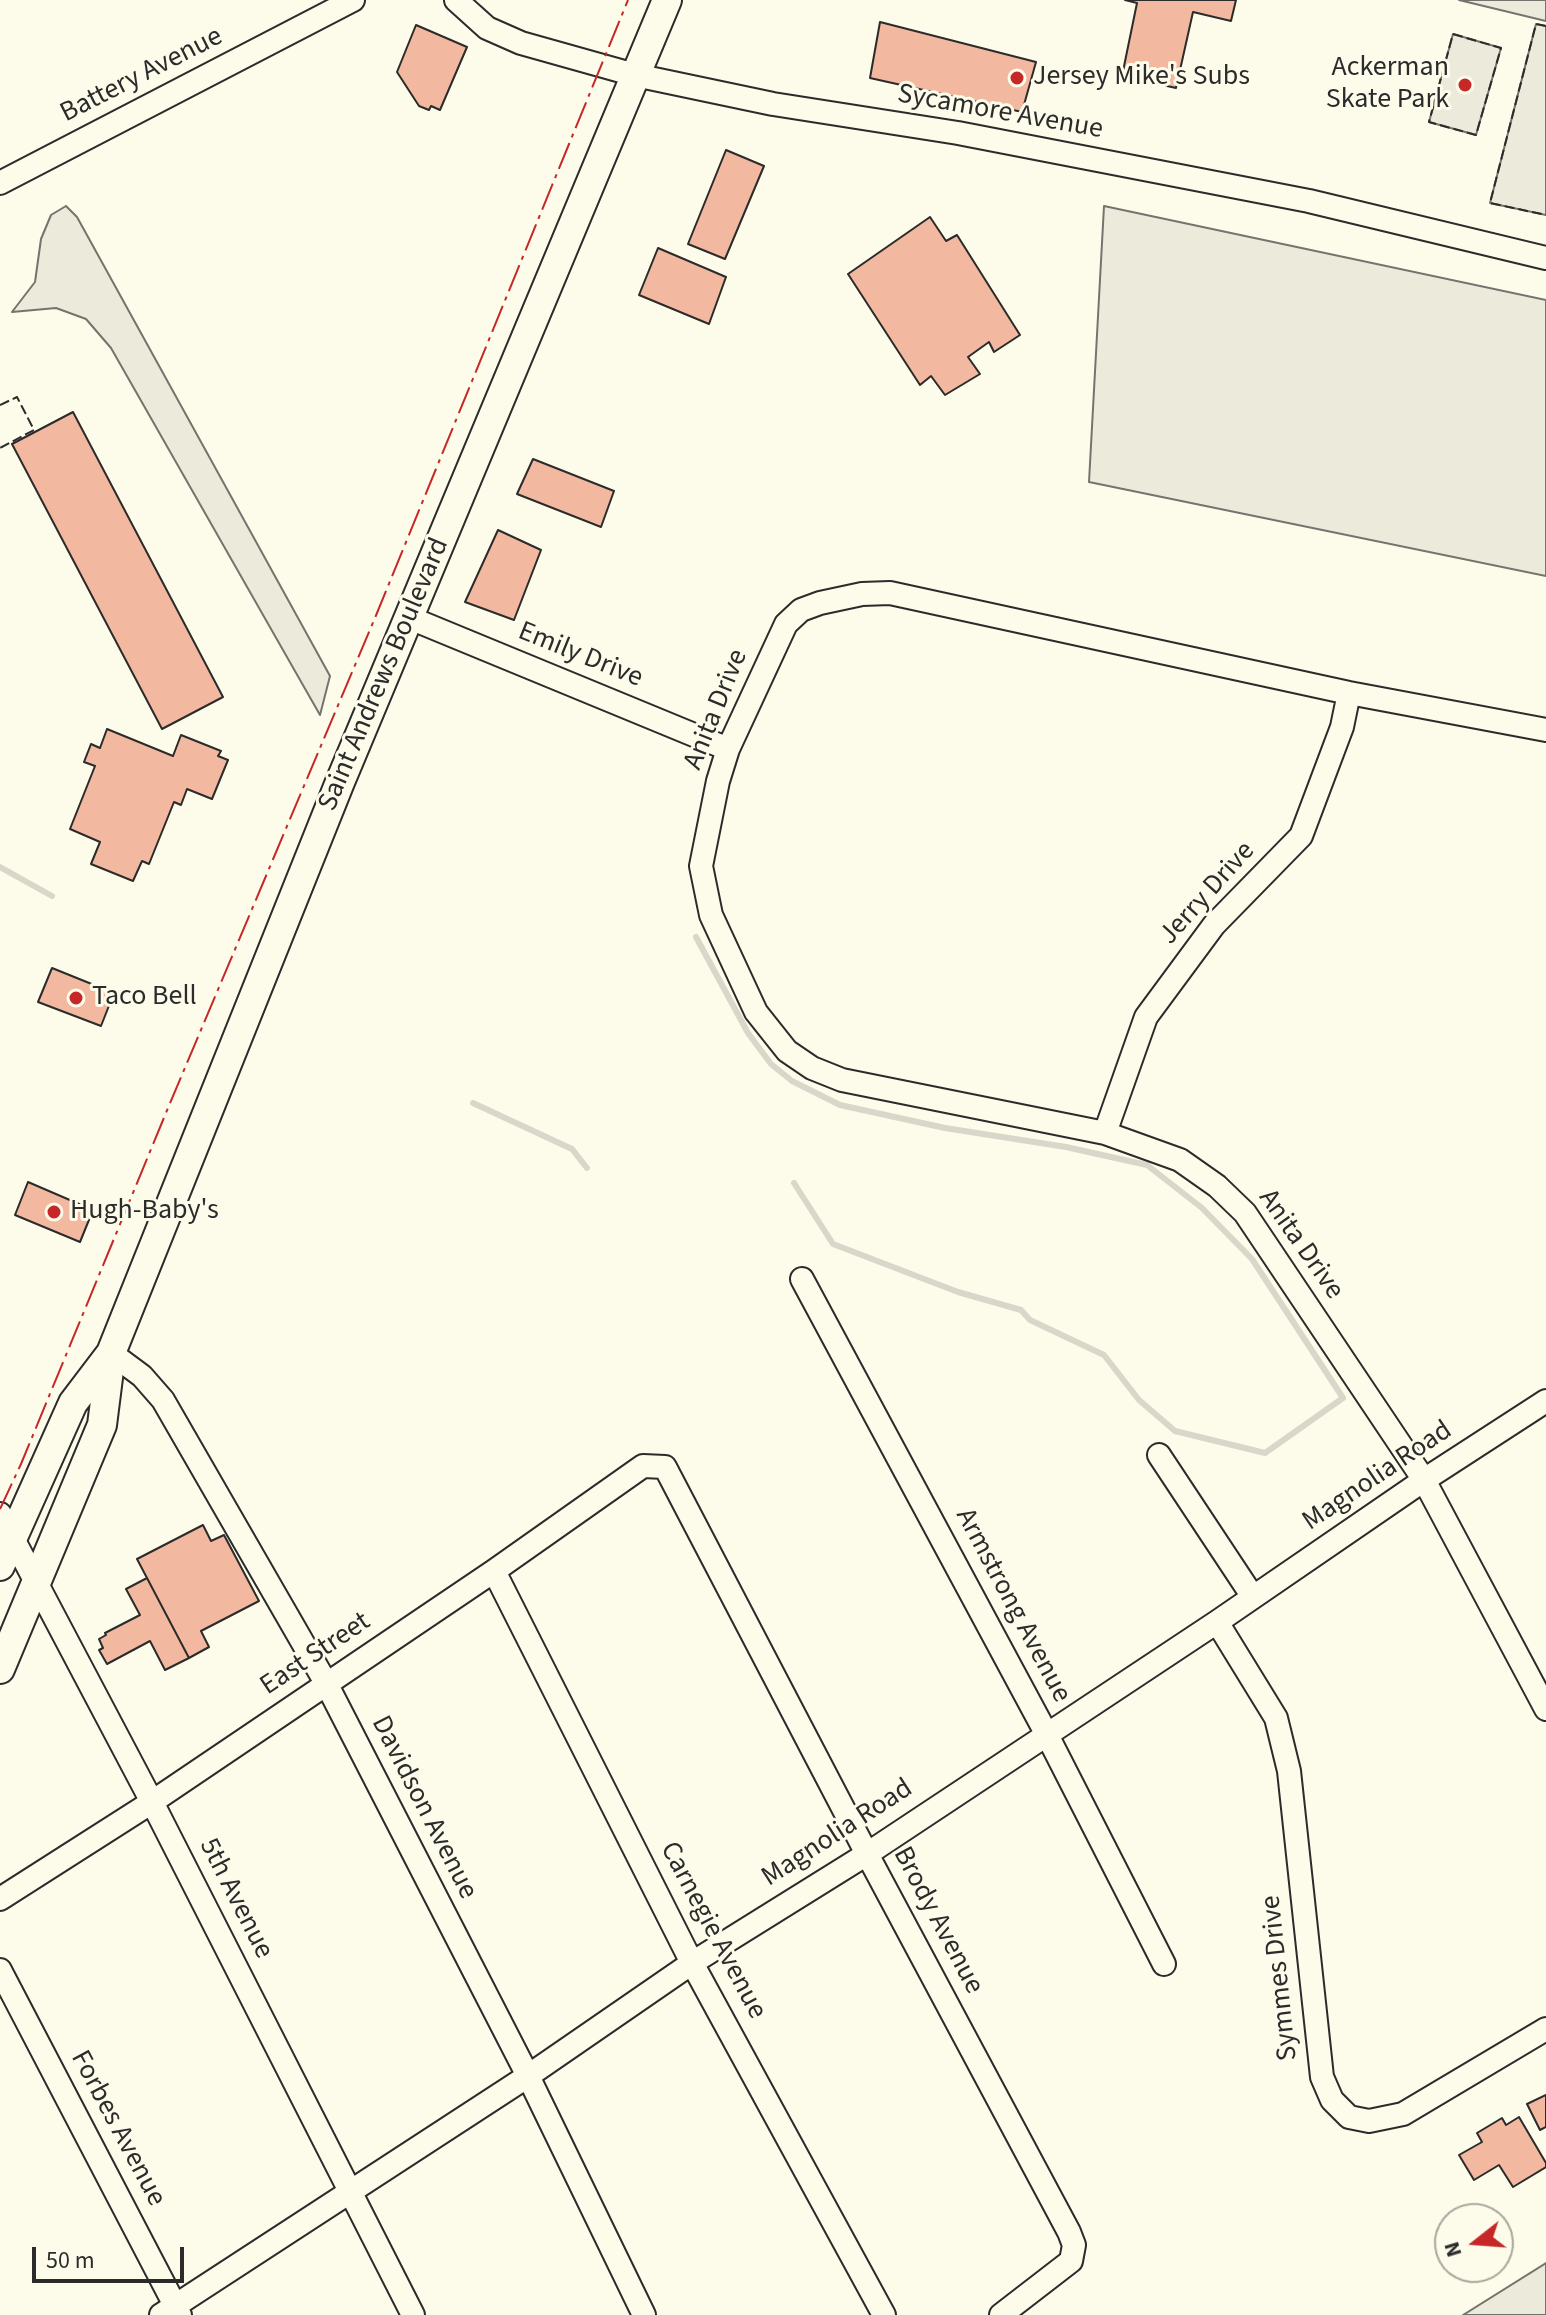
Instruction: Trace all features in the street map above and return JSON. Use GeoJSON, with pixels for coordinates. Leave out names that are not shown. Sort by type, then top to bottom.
{"type":"FeatureCollection","features":[{"type":"Feature","properties":{"kind":"main road","name":"Saint Andrews Boulevard"},"geometry":{"type":"LineString","coordinates":[[0,1669],[102,1425],[111,1353],[260,979],[667,0]]}},
{"type":"Feature","properties":{"kind":"main road","name":"Saint Andrews Boulevard"},"geometry":{"type":"LineString","coordinates":[[0,1566],[6,1525],[73,1403],[111,1353]]}},
{"type":"Feature","properties":{"kind":"street","name":"Battery Avenue"},"geometry":{"type":"LineString","coordinates":[[0,183],[353,0]]}},
{"type":"Feature","properties":{"kind":"street","name":"Sycamore Avenue"},"geometry":{"type":"LineString","coordinates":[[456,0],[487,28],[521,43],[635,75],[773,104],[958,133],[1309,201],[1546,258]]}},
{"type":"Feature","properties":{"kind":"street","name":"Anita Drive"},"geometry":{"type":"LineString","coordinates":[[1546,730],[1349,693],[890,593],[862,594],[801,610],[786,624],[728,749],[718,781],[701,866],[711,915],[756,1012],[787,1051],[812,1068],[842,1080],[1105,1133],[1180,1160],[1217,1186],[1245,1213],[1424,1480],[1546,1709]]}},
{"type":"Feature","properties":{"kind":"street","name":"Emily Drive"},"geometry":{"type":"LineString","coordinates":[[410,618],[728,749]]}},
{"type":"Feature","properties":{"kind":"street","name":"Jerry Drive"},"geometry":{"type":"LineString","coordinates":[[1105,1133],[1146,1017],[1214,925],[1301,836],[1342,727],[1349,693]]}},
{"type":"Feature","properties":{"kind":"street","name":"Armstrong Avenue"},"geometry":{"type":"LineString","coordinates":[[802,1279],[1046,1733],[1164,1964]]}},
{"type":"Feature","properties":{"kind":"street","name":"Davidson Avenue"},"geometry":{"type":"LineString","coordinates":[[111,1353],[142,1376],[163,1400],[326,1683],[528,2076],[644,2315]]}},
{"type":"Feature","properties":{"kind":"street","name":"Magnolia Road"},"geometry":{"type":"LineString","coordinates":[[172,2312],[528,2076],[692,1963],[867,1854],[1546,1401]]}},
{"type":"Feature","properties":{"kind":"street"},"geometry":{"type":"LineString","coordinates":[[1159,1455],[1253,1597]]}},
{"type":"Feature","properties":{"kind":"street","name":"East Street"},"geometry":{"type":"LineString","coordinates":[[0,1899],[152,1802],[494,1571],[643,1466],[665,1467]]}},
{"type":"Feature","properties":{"kind":"street","name":"Brody Avenue"},"geometry":{"type":"LineString","coordinates":[[665,1467],[1069,2232],[1074,2245],[1071,2261],[1001,2315]]}},
{"type":"Feature","properties":{"kind":"street","name":"5th Avenue"},"geometry":{"type":"LineString","coordinates":[[6,1525],[152,1802],[413,2315]]}},
{"type":"Feature","properties":{"kind":"street","name":"Carnegie Avenue"},"geometry":{"type":"LineString","coordinates":[[494,1571],[692,1963],[884,2315]]}},
{"type":"Feature","properties":{"kind":"street","name":"Symmes Drive"},"geometry":{"type":"LineString","coordinates":[[1217,1622],[1276,1718],[1289,1771],[1322,2077],[1332,2100],[1349,2117],[1369,2121],[1403,2114],[1546,2029]]}},
{"type":"Feature","properties":{"kind":"street","name":"Forbes Avenue"},"geometry":{"type":"LineString","coordinates":[[0,1970],[172,2312]]}},
{"type":"Feature","properties":{"kind":"shaded area"},"geometry":{"type":"Polygon","coordinates":[[[1459,0],[1546,0],[1546,21],[1459,0]]]}},
{"type":"Feature","properties":{"kind":"shaded area"},"geometry":{"type":"Polygon","coordinates":[[[1536,24],[1546,26],[1546,215],[1490,203],[1536,24]]]}},
{"type":"Feature","properties":{"kind":"shaded area","name":"Ackerman Skate Park"},"geometry":{"type":"Polygon","coordinates":[[[1453,34],[1501,48],[1476,135],[1429,122],[1453,34]]]}},
{"type":"Feature","properties":{"kind":"shaded area"},"geometry":{"type":"Polygon","coordinates":[[[66,206],[77,217],[330,676],[320,715],[111,348],[86,319],[56,308],[12,312],[35,282],[41,239],[51,215],[66,206]]]}},
{"type":"Feature","properties":{"kind":"shaded area"},"geometry":{"type":"Polygon","coordinates":[[[1104,206],[1546,300],[1546,576],[1089,482],[1104,206]]]}},
{"type":"Feature","properties":{"kind":"shaded area"},"geometry":{"type":"Polygon","coordinates":[[[1546,2263],[1546,2315],[1463,2315],[1546,2263]]]}},
{"type":"Feature","properties":{"kind":"building"},"geometry":{"type":"Polygon","coordinates":[[[1125,0],[1236,0],[1231,21],[1193,12],[1176,88],[1122,76],[1137,3],[1125,0]]]}},
{"type":"Feature","properties":{"kind":"building"},"geometry":{"type":"Polygon","coordinates":[[[880,22],[1036,62],[1022,112],[870,78],[880,22]]]}},
{"type":"Feature","properties":{"kind":"building"},"geometry":{"type":"Polygon","coordinates":[[[416,25],[467,47],[440,110],[419,106],[397,72],[416,25]]]}},
{"type":"Feature","properties":{"kind":"building"},"geometry":{"type":"Polygon","coordinates":[[[726,150],[764,166],[725,259],[688,244],[726,150]]]}},
{"type":"Feature","properties":{"kind":"building"},"geometry":{"type":"Polygon","coordinates":[[[930,217],[946,241],[957,235],[1020,335],[994,352],[989,342],[968,357],[980,374],[945,395],[931,376],[920,385],[848,274],[930,217]]]}},
{"type":"Feature","properties":{"kind":"building"},"geometry":{"type":"Polygon","coordinates":[[[658,248],[726,277],[709,324],[639,295],[658,248]]]}},
{"type":"Feature","properties":{"kind":"building"},"geometry":{"type":"Polygon","coordinates":[[[73,412],[223,697],[162,729],[12,444],[73,412]]]}},
{"type":"Feature","properties":{"kind":"building"},"geometry":{"type":"Polygon","coordinates":[[[533,459],[614,491],[601,527],[517,494],[533,459]]]}},
{"type":"Feature","properties":{"kind":"building"},"geometry":{"type":"Polygon","coordinates":[[[498,530],[541,550],[514,620],[465,602],[498,530]]]}},
{"type":"Feature","properties":{"kind":"building"},"geometry":{"type":"Polygon","coordinates":[[[107,729],[173,756],[181,735],[221,751],[218,756],[228,760],[212,799],[187,789],[181,805],[174,802],[149,864],[142,861],[133,881],[91,864],[100,842],[70,829],[95,766],[84,762],[91,744],[100,748],[107,729]]]}},
{"type":"Feature","properties":{"kind":"building","name":"Taco Bell"},"geometry":{"type":"Polygon","coordinates":[[[52,968],[114,993],[101,1026],[38,1002],[52,968]]]}},
{"type":"Feature","properties":{"kind":"building","name":"Hugh-Baby's"},"geometry":{"type":"Polygon","coordinates":[[[28,1182],[93,1210],[80,1242],[15,1215],[28,1182]]]}},
{"type":"Feature","properties":{"kind":"building"},"geometry":{"type":"Polygon","coordinates":[[[203,1525],[211,1541],[224,1535],[259,1601],[201,1631],[209,1647],[189,1658],[137,1559],[203,1525]]]}},
{"type":"Feature","properties":{"kind":"building"},"geometry":{"type":"Polygon","coordinates":[[[147,1578],[189,1658],[165,1670],[150,1641],[107,1664],[99,1650],[103,1648],[99,1639],[140,1615],[126,1589],[147,1578]]]}},
{"type":"Feature","properties":{"kind":"building"},"geometry":{"type":"Polygon","coordinates":[[[1546,2095],[1546,2127],[1540,2130],[1527,2104],[1546,2095]]]}},
{"type":"Feature","properties":{"kind":"building"},"geometry":{"type":"Polygon","coordinates":[[[1519,2117],[1546,2167],[1513,2187],[1499,2165],[1474,2180],[1459,2155],[1482,2142],[1477,2133],[1502,2118],[1506,2125],[1519,2117]]]}},
{"type":"Feature","properties":{"kind":"waterway"},"geometry":{"type":"LineString","coordinates":[[0,867],[52,896]]}},
{"type":"Feature","properties":{"kind":"waterway"},"geometry":{"type":"LineString","coordinates":[[696,937],[748,1033],[771,1064],[792,1081],[840,1105],[945,1128],[1066,1147],[1147,1165],[1202,1208],[1252,1259],[1343,1398],[1265,1453],[1175,1431],[1139,1400],[1104,1355],[1030,1320],[1021,1310],[958,1292],[833,1244],[794,1183]]}},
{"type":"Feature","properties":{"kind":"waterway"},"geometry":{"type":"LineString","coordinates":[[473,1103],[572,1149],[587,1168]]}},
{"type":"Feature","properties":{"kind":"fence"},"geometry":{"type":"LineString","coordinates":[[1546,26],[1536,24],[1490,203],[1546,215]]}},
{"type":"Feature","properties":{"kind":"fence"},"geometry":{"type":"LineString","coordinates":[[1453,34],[1501,48],[1476,135],[1429,122],[1453,34]]}},
{"type":"Feature","properties":{"kind":"fence"},"geometry":{"type":"LineString","coordinates":[[0,405],[17,397],[34,430],[0,448]]}},
{"type":"Feature","properties":{"kind":"power"},"geometry":{"type":"LineString","coordinates":[[0,1509],[377,613],[628,0]]}},
{"type":"Feature","properties":{"kind":"place","name":"Jersey Mike's Subs"},"geometry":{"type":"Point","coordinates":[1017,78]}},
{"type":"Feature","properties":{"kind":"place","name":"Ackerman Skate Park"},"geometry":{"type":"Point","coordinates":[1465,85]}},
{"type":"Feature","properties":{"kind":"place","name":"Taco Bell"},"geometry":{"type":"Point","coordinates":[76,998]}},
{"type":"Feature","properties":{"kind":"place","name":"Hugh-Baby's"},"geometry":{"type":"Point","coordinates":[54,1212]}}]}
